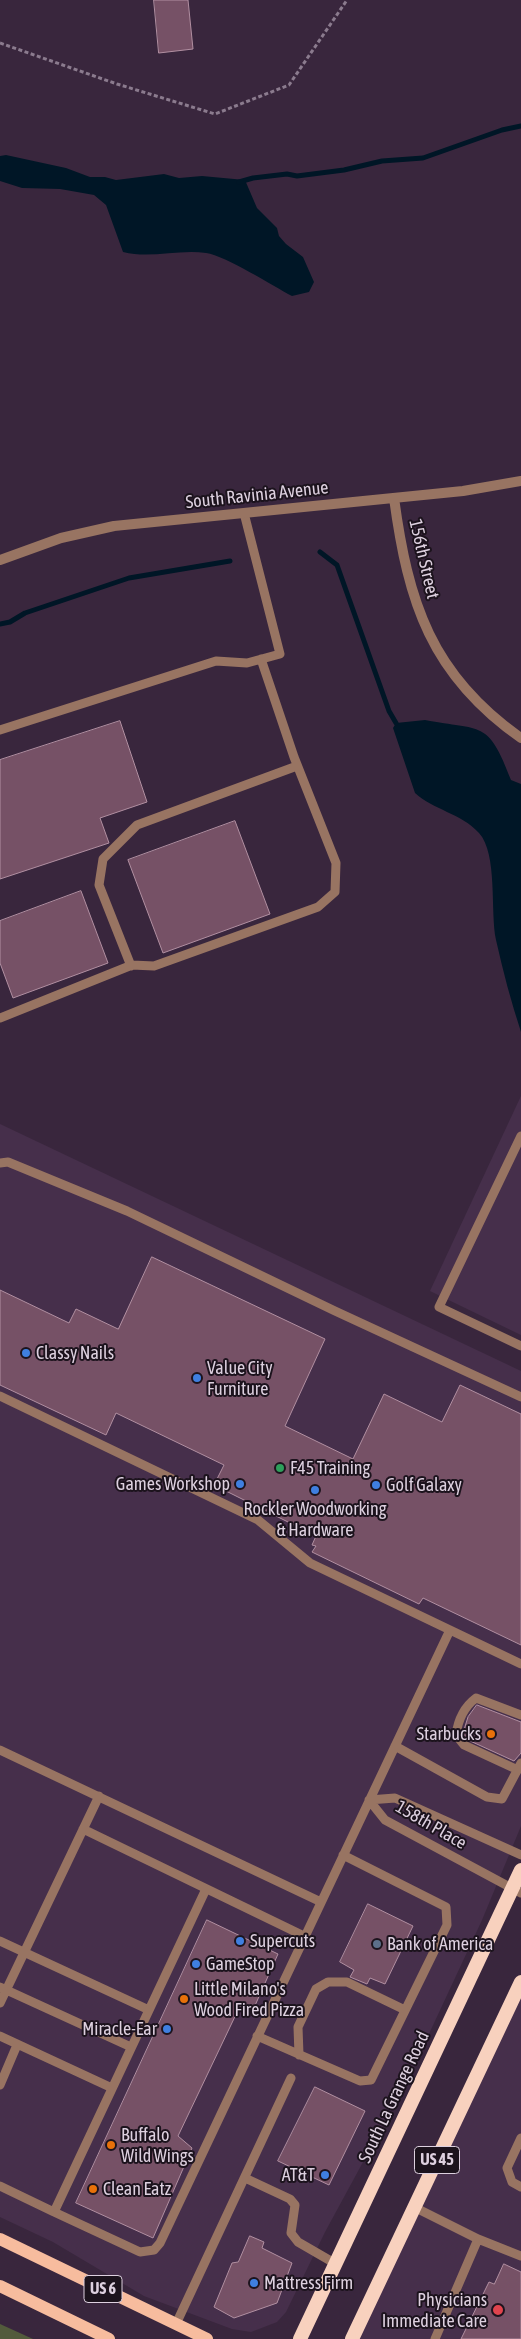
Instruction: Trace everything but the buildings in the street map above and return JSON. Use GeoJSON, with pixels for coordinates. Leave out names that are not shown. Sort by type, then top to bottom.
{"type":"FeatureCollection","features":[{"type":"Feature","properties":{"kind":"highway","name":"South La Grange Road"},"geometry":{"type":"LineString","coordinates":[[300,2339],[517,1891],[521,1870]]}},
{"type":"Feature","properties":{"kind":"highway","name":"US 45"},"geometry":{"type":"LineString","coordinates":[[352,2339],[521,1982]]}},
{"type":"Feature","properties":{"kind":"main road","name":"US 6"},"geometry":{"type":"LineString","coordinates":[[0,2239],[207,2339]]}},
{"type":"Feature","properties":{"kind":"main road","name":"US 6"},"geometry":{"type":"LineString","coordinates":[[0,2286],[109,2339]]}},
{"type":"Feature","properties":{"kind":"street","name":"South Ravinia Avenue"},"geometry":{"type":"LineString","coordinates":[[0,560],[61,538],[114,526],[463,492],[521,481]]}},
{"type":"Feature","properties":{"kind":"street","name":"156th Street"},"geometry":{"type":"LineString","coordinates":[[394,498],[407,577],[427,631],[443,660],[464,688],[497,721],[521,738]]}},
{"type":"Feature","properties":{"kind":"lane"},"geometry":{"type":"LineString","coordinates":[[0,730],[216,661],[247,663],[280,654],[244,513]]}},
{"type":"Feature","properties":{"kind":"lane"},"geometry":{"type":"LineString","coordinates":[[0,1018],[131,966],[154,966],[318,907],[335,892],[336,863],[297,766],[261,659]]}},
{"type":"Feature","properties":{"kind":"lane"},"geometry":{"type":"LineString","coordinates":[[131,966],[99,885],[104,859],[136,825],[297,766]]}},
{"type":"Feature","properties":{"kind":"lane"},"geometry":{"type":"LineString","coordinates":[[521,1136],[440,1307],[521,1346]]}},
{"type":"Feature","properties":{"kind":"lane"},"geometry":{"type":"LineString","coordinates":[[0,1163],[8,1162],[127,1210],[335,1311],[521,1397]]}},
{"type":"Feature","properties":{"kind":"lane"},"geometry":{"type":"LineString","coordinates":[[0,1396],[258,1520],[310,1563],[521,1664]]}},
{"type":"Feature","properties":{"kind":"lane"},"geometry":{"type":"LineString","coordinates":[[0,2186],[140,2252],[154,2250],[160,2243],[450,1630]]}},
{"type":"Feature","properties":{"kind":"lane"},"geometry":{"type":"LineString","coordinates":[[395,1746],[487,1797],[502,1799],[519,1767],[464,1745],[456,1735],[458,1724],[467,1704],[476,1698],[521,1715]]}},
{"type":"Feature","properties":{"kind":"lane"},"geometry":{"type":"LineString","coordinates":[[0,1750],[320,1902]]}},
{"type":"Feature","properties":{"kind":"lane"},"geometry":{"type":"LineString","coordinates":[[0,2004],[3,1988],[24,1953],[99,1796]]}},
{"type":"Feature","properties":{"kind":"lane","name":"158th Place"},"geometry":{"type":"LineString","coordinates":[[369,1800],[395,1798],[521,1856]]}},
{"type":"Feature","properties":{"kind":"lane","name":"158th Place"},"geometry":{"type":"LineString","coordinates":[[369,1800],[386,1820],[517,1891]]}},
{"type":"Feature","properties":{"kind":"lane"},"geometry":{"type":"LineString","coordinates":[[83,1829],[304,1936]]}},
{"type":"Feature","properties":{"kind":"lane"},"geometry":{"type":"LineString","coordinates":[[257,2036],[299,2056],[360,2081],[371,2080],[447,1925],[446,1907],[343,1855]]}},
{"type":"Feature","properties":{"kind":"lane"},"geometry":{"type":"LineString","coordinates":[[54,2212],[206,1889]]}},
{"type":"Feature","properties":{"kind":"lane"},"geometry":{"type":"LineString","coordinates":[[0,1941],[149,2010]]}},
{"type":"Feature","properties":{"kind":"lane"},"geometry":{"type":"LineString","coordinates":[[299,2056],[298,2028],[316,1990],[328,1982],[346,1982],[405,2010]]}},
{"type":"Feature","properties":{"kind":"lane"},"geometry":{"type":"LineString","coordinates":[[3,1988],[132,2047]]}},
{"type":"Feature","properties":{"kind":"lane"},"geometry":{"type":"LineString","coordinates":[[0,2036],[112,2088]]}},
{"type":"Feature","properties":{"kind":"lane"},"geometry":{"type":"LineString","coordinates":[[0,2085],[17,2045]]}},
{"type":"Feature","properties":{"kind":"lane"},"geometry":{"type":"LineString","coordinates":[[176,2324],[291,2078]]}},
{"type":"Feature","properties":{"kind":"lane"},"geometry":{"type":"LineString","coordinates":[[521,2138],[507,2168],[512,2182],[521,2186]]}},
{"type":"Feature","properties":{"kind":"lane"},"geometry":{"type":"LineString","coordinates":[[245,2178],[290,2199],[295,2205],[291,2233],[298,2242],[336,2264]]}},
{"type":"Feature","properties":{"kind":"lane"},"geometry":{"type":"LineString","coordinates":[[414,2207],[478,2239],[521,2256]]}},
{"type":"Feature","properties":{"kind":"lane"},"geometry":{"type":"LineString","coordinates":[[435,2339],[478,2239]]}},
{"type":"Feature","properties":{"kind":"path"},"geometry":{"type":"LineString","coordinates":[[0,43],[117,84],[215,114],[288,85],[348,0]]}},
{"type":"Feature","properties":{"kind":"shaded area"},"geometry":{"type":"Polygon","coordinates":[[[521,1096],[521,1335],[430,1291],[521,1096]]]}},
{"type":"Feature","properties":{"kind":"shaded area"},"geometry":{"type":"Polygon","coordinates":[[[0,1124],[521,1371],[521,1826],[482,1920],[407,2081],[325,2232],[286,2312],[277,2322],[251,2332],[232,2329],[144,2296],[53,2242],[0,2217],[0,1124]]]}},
{"type":"Feature","properties":{"kind":"shaded area"},"geometry":{"type":"Polygon","coordinates":[[[521,1991],[521,2339],[357,2339],[521,1991]]]}},
{"type":"Feature","properties":{"kind":"green space"},"geometry":{"type":"Polygon","coordinates":[[[0,2324],[33,2339],[0,2339],[0,2324]]]}},
{"type":"Feature","properties":{"kind":"water"},"geometry":{"type":"Polygon","coordinates":[[[6,155],[66,168],[90,177],[105,177],[116,180],[164,174],[179,178],[202,176],[245,180],[257,208],[277,228],[279,236],[286,244],[303,257],[314,282],[309,292],[292,296],[237,265],[215,255],[196,252],[144,255],[123,252],[106,205],[94,195],[60,189],[22,188],[0,181],[0,156],[6,155]]]}},
{"type":"Feature","properties":{"kind":"water"},"geometry":{"type":"Polygon","coordinates":[[[425,720],[481,731],[496,746],[511,780],[521,784],[521,1032],[496,940],[491,868],[485,842],[472,826],[430,804],[415,793],[393,728],[396,723],[425,720]]]}},
{"type":"Feature","properties":{"kind":"waterway"},"geometry":{"type":"LineString","coordinates":[[239,182],[253,178],[287,174],[297,176],[344,170],[382,161],[423,158],[502,130],[521,126]]}},
{"type":"Feature","properties":{"kind":"waterway"},"geometry":{"type":"LineString","coordinates":[[320,552],[337,565],[389,711],[396,723]]}},
{"type":"Feature","properties":{"kind":"waterway"},"geometry":{"type":"LineString","coordinates":[[0,624],[10,622],[25,613],[129,578],[230,561]]}},
{"type":"Feature","properties":{"kind":"place","name":"Classy Nails"},"geometry":{"type":"Point","coordinates":[26,1353]}},
{"type":"Feature","properties":{"kind":"place","name":"Value City Furniture"},"geometry":{"type":"Point","coordinates":[197,1378]}},
{"type":"Feature","properties":{"kind":"place","name":"F45 Training"},"geometry":{"type":"Point","coordinates":[280,1468]}},
{"type":"Feature","properties":{"kind":"place","name":"Games Workshop"},"geometry":{"type":"Point","coordinates":[240,1484]}},
{"type":"Feature","properties":{"kind":"place","name":"Golf Galaxy"},"geometry":{"type":"Point","coordinates":[376,1485]}},
{"type":"Feature","properties":{"kind":"place","name":"Rockler Woodworking & Hardware"},"geometry":{"type":"Point","coordinates":[315,1490]}},
{"type":"Feature","properties":{"kind":"place","name":"Starbucks"},"geometry":{"type":"Point","coordinates":[491,1734]}},
{"type":"Feature","properties":{"kind":"place","name":"Supercuts"},"geometry":{"type":"Point","coordinates":[240,1941]}},
{"type":"Feature","properties":{"kind":"place","name":"Bank of America"},"geometry":{"type":"Point","coordinates":[377,1944]}},
{"type":"Feature","properties":{"kind":"place","name":"GameStop"},"geometry":{"type":"Point","coordinates":[196,1964]}},
{"type":"Feature","properties":{"kind":"place","name":"Little Milano's Wood Fired Pizza"},"geometry":{"type":"Point","coordinates":[184,1999]}},
{"type":"Feature","properties":{"kind":"place","name":"Miracle-Ear"},"geometry":{"type":"Point","coordinates":[167,2029]}},
{"type":"Feature","properties":{"kind":"place","name":"Buffalo Wild Wings"},"geometry":{"type":"Point","coordinates":[111,2145]}},
{"type":"Feature","properties":{"kind":"place","name":"AT&T"},"geometry":{"type":"Point","coordinates":[325,2175]}},
{"type":"Feature","properties":{"kind":"place","name":"Clean Eatz"},"geometry":{"type":"Point","coordinates":[93,2189]}},
{"type":"Feature","properties":{"kind":"place","name":"Mattress Firm"},"geometry":{"type":"Point","coordinates":[254,2283]}},
{"type":"Feature","properties":{"kind":"place","name":"Physicians Immediate Care"},"geometry":{"type":"Point","coordinates":[498,2310]}}]}
